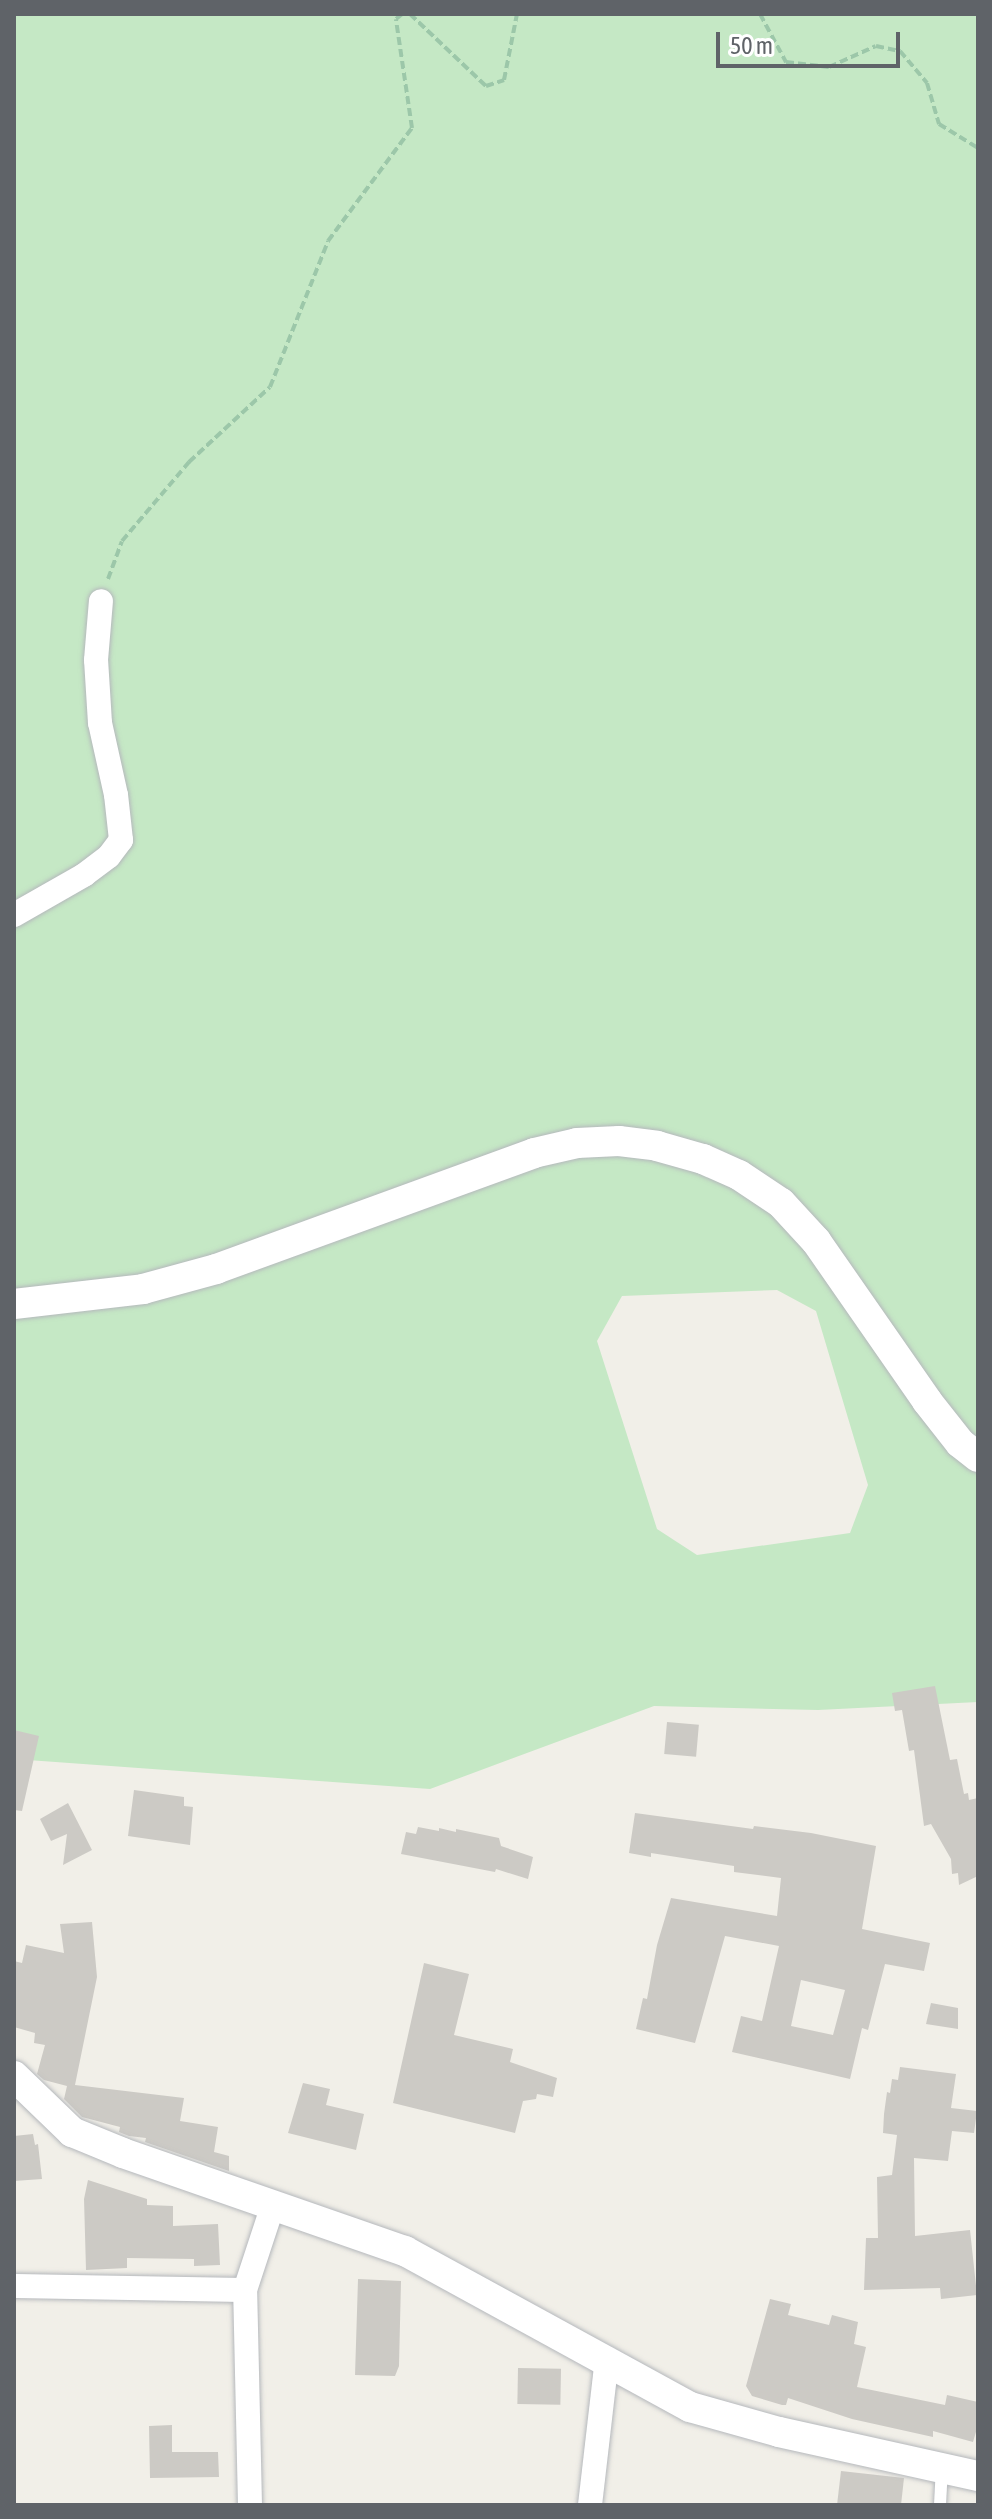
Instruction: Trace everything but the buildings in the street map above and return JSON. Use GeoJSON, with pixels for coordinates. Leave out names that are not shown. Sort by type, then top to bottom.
{"type":"FeatureCollection","features":[{"type":"Feature","properties":{"kind":"street"},"geometry":{"type":"LineString","coordinates":[[14,915],[84,875],[109,856],[121,840],[116,795],[100,723],[96,660],[101,601]]}},
{"type":"Feature","properties":{"kind":"street"},"geometry":{"type":"LineString","coordinates":[[14,1304],[143,1289],[216,1269],[534,1153],[577,1143],[619,1141],[657,1146],[703,1159],[739,1175],[781,1203],[816,1241],[927,1401],[960,1443],[978,1457]]}},
{"type":"Feature","properties":{"kind":"street"},"geometry":{"type":"LineString","coordinates":[[14,2076],[72,2132],[405,2251],[690,2407],[779,2432],[978,2476]]}},
{"type":"Feature","properties":{"kind":"street"},"geometry":{"type":"LineString","coordinates":[[250,2505],[245,2290],[273,2205]]}},
{"type":"Feature","properties":{"kind":"street"},"geometry":{"type":"LineString","coordinates":[[14,2286],[245,2290]]}},
{"type":"Feature","properties":{"kind":"street"},"geometry":{"type":"LineString","coordinates":[[590,2505],[607,2359]]}},
{"type":"Feature","properties":{"kind":"lane"},"geometry":{"type":"LineString","coordinates":[[940,2505],[942,2468]]}},
{"type":"Feature","properties":{"kind":"path"},"geometry":{"type":"LineString","coordinates":[[101,601],[122,541],[189,462],[270,387],[328,241],[412,128],[396,19],[402,14]]}},
{"type":"Feature","properties":{"kind":"path"},"geometry":{"type":"LineString","coordinates":[[410,14],[486,86],[504,80],[517,14]]}},
{"type":"Feature","properties":{"kind":"path"},"geometry":{"type":"LineString","coordinates":[[760,14],[786,62],[829,67],[876,46],[900,51],[927,83],[939,124],[978,148]]}},
{"type":"Feature","properties":{"kind":"green space"},"geometry":{"type":"Polygon","coordinates":[[[14,14],[978,14],[978,1702],[818,1710],[654,1706],[430,1789],[14,1759],[14,14]],[[777,1290],[622,1296],[597,1341],[657,1529],[697,1555],[850,1533],[868,1485],[816,1311],[777,1290]]]}}]}
